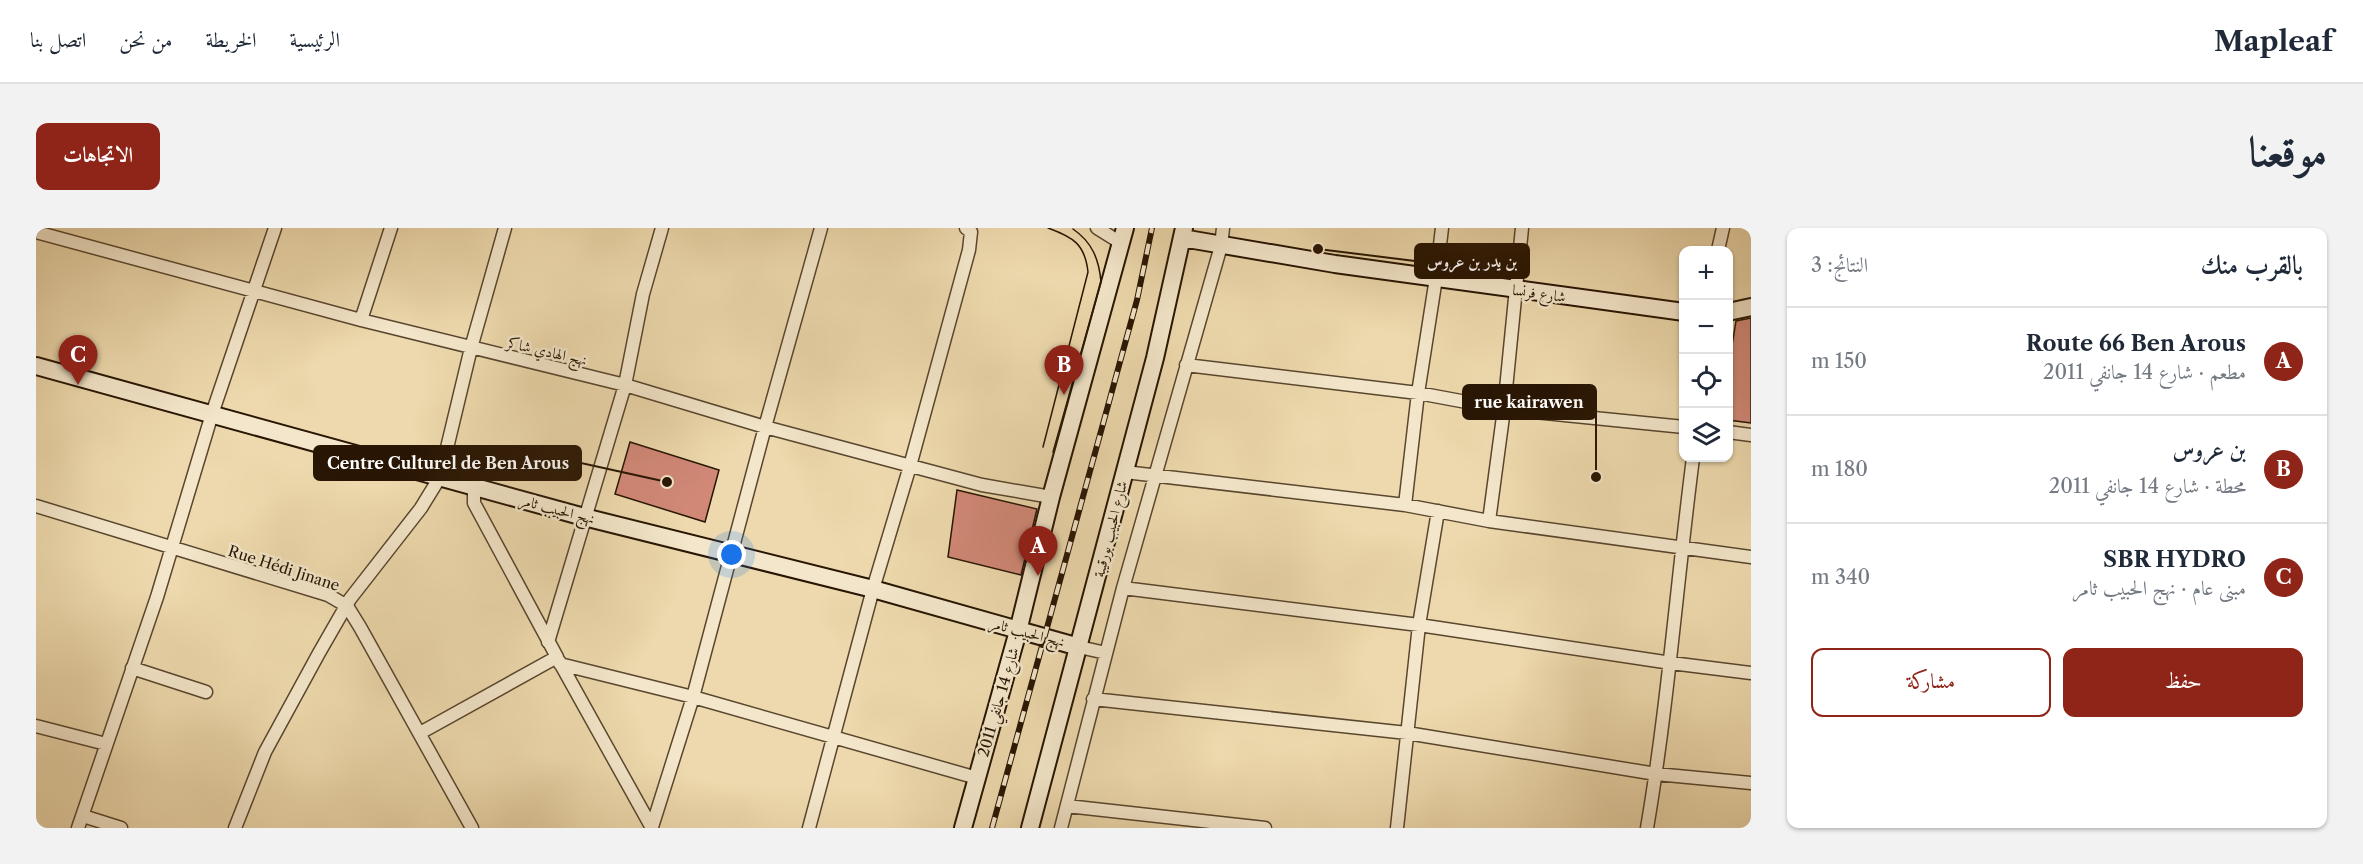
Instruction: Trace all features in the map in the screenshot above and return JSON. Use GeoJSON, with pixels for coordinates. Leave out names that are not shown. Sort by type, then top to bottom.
{"type":"FeatureCollection","features":[{"type":"Feature","properties":{"kind":"street"},"geometry":{"type":"LineString","coordinates":[[121,828],[80,822],[172,549],[212,414],[275,228]]}},
{"type":"Feature","properties":{"kind":"street"},"geometry":{"type":"LineString","coordinates":[[361,320],[391,228]]}},
{"type":"Feature","properties":{"kind":"street"},"geometry":{"type":"LineString","coordinates":[[235,828],[265,752],[295,695],[347,606],[427,499],[440,477],[471,348],[505,228]]}},
{"type":"Feature","properties":{"kind":"street"},"geometry":{"type":"LineString","coordinates":[[548,642],[625,385],[643,294],[662,228]]}},
{"type":"Feature","properties":{"kind":"street"},"geometry":{"type":"LineString","coordinates":[[652,828],[693,698],[821,228]]}},
{"type":"Feature","properties":{"kind":"street"},"geometry":{"type":"LineString","coordinates":[[809,828],[873,589],[910,466],[969,250],[971,232],[966,228]]}},
{"type":"Feature","properties":{"kind":"street"},"geometry":{"type":"LineString","coordinates":[[1097,228],[1123,235]]}},
{"type":"Feature","properties":{"kind":"street"},"geometry":{"type":"LineString","coordinates":[[1061,828],[1123,588],[1221,246],[1223,228]]}},
{"type":"Feature","properties":{"kind":"street"},"geometry":{"type":"LineString","coordinates":[[1405,505],[1418,393],[1442,228]]}},
{"type":"Feature","properties":{"kind":"street"},"geometry":{"type":"LineString","coordinates":[[1489,521],[1504,409],[1522,228]]}},
{"type":"Feature","properties":{"kind":"street"},"geometry":{"type":"LineString","coordinates":[[1719,246],[1722,228]]}},
{"type":"Feature","properties":{"kind":"street","name":"نهج الهادي شاكر"},"geometry":{"type":"LineString","coordinates":[[36,232],[361,320],[625,385],[765,427],[982,485],[1051,497]]}},
{"type":"Feature","properties":{"kind":"street","name":"شارع فرنسا"},"geometry":{"type":"LineString","coordinates":[[1183,233],[1221,246],[1515,290],[1679,311]]}},
{"type":"Feature","properties":{"kind":"street","name":"شارع الحبيب بورقيبة"},"geometry":{"type":"LineString","coordinates":[[1030,828],[1155,358],[1183,233]]}},
{"type":"Feature","properties":{"kind":"street","name":"شارع 14 جانفي 2011"},"geometry":{"type":"LineString","coordinates":[[963,828],[1123,235]]}},
{"type":"Feature","properties":{"kind":"street"},"geometry":{"type":"LineString","coordinates":[[1733,311],[1751,307]]}},
{"type":"Feature","properties":{"kind":"street"},"geometry":{"type":"LineString","coordinates":[[1186,365],[1418,393],[1504,409],[1679,427]]}},
{"type":"Feature","properties":{"kind":"street","name":"نهج الحبيب ثامر"},"geometry":{"type":"LineString","coordinates":[[36,366],[584,517],[873,589],[1018,631],[1079,646]]}},
{"type":"Feature","properties":{"kind":"street"},"geometry":{"type":"LineString","coordinates":[[1733,433],[1751,435]]}},
{"type":"Feature","properties":{"kind":"street"},"geometry":{"type":"LineString","coordinates":[[1647,828],[1671,663],[1681,548],[1692,462]]}},
{"type":"Feature","properties":{"kind":"street"},"geometry":{"type":"LineString","coordinates":[[1125,472],[1405,505],[1489,521],[1751,557]]}},
{"type":"Feature","properties":{"kind":"street"},"geometry":{"type":"LineString","coordinates":[[474,487],[474,503],[548,642],[652,828]]}},
{"type":"Feature","properties":{"kind":"street","name":"Rue Hédi Jinane"},"geometry":{"type":"LineString","coordinates":[[36,506],[328,596],[347,606],[472,828]]}},
{"type":"Feature","properties":{"kind":"street"},"geometry":{"type":"LineString","coordinates":[[1397,828],[1419,625],[1438,511]]}},
{"type":"Feature","properties":{"kind":"street"},"geometry":{"type":"LineString","coordinates":[[1123,588],[1419,625],[1751,673]]}},
{"type":"Feature","properties":{"kind":"street"},"geometry":{"type":"LineString","coordinates":[[1079,646],[1106,653]]}},
{"type":"Feature","properties":{"kind":"street"},"geometry":{"type":"LineString","coordinates":[[420,733],[559,660],[977,778]]}},
{"type":"Feature","properties":{"kind":"street"},"geometry":{"type":"LineString","coordinates":[[132,668],[206,692]]}},
{"type":"Feature","properties":{"kind":"street"},"geometry":{"type":"LineString","coordinates":[[1094,699],[1407,733],[1656,774],[1751,783]]}},
{"type":"Feature","properties":{"kind":"street"},"geometry":{"type":"LineString","coordinates":[[36,726],[106,744]]}},
{"type":"Feature","properties":{"kind":"street"},"geometry":{"type":"LineString","coordinates":[[1067,806],[1265,828]]}},
{"type":"Feature","properties":{"kind":"building"},"geometry":{"type":"Polygon","coordinates":[[[1751,318],[1751,423],[1733,421],[1733,339],[1736,321],[1751,318]]]}},
{"type":"Feature","properties":{"kind":"building"},"geometry":{"type":"Polygon","coordinates":[[[630,442],[719,470],[705,522],[615,494],[630,442]]]}},
{"type":"Feature","properties":{"kind":"building"},"geometry":{"type":"Polygon","coordinates":[[[957,490],[1037,509],[1021,575],[948,557],[957,490]]]}},
{"type":"Feature","properties":{"kind":"tram line"},"geometry":{"type":"LineString","coordinates":[[1043,447],[1088,272],[1081,248],[1071,238],[1048,228]]}},
{"type":"Feature","properties":{"kind":"tram line"},"geometry":{"type":"LineString","coordinates":[[1053,452],[1101,282],[1090,245],[1073,229]]}},
{"type":"Feature","properties":{"kind":"railway"},"geometry":{"type":"LineString","coordinates":[[992,828],[1137,300],[1152,228]]}},
{"type":"Feature","properties":{"kind":"place","name":"بن يدر بن عروس"},"geometry":{"type":"Point","coordinates":[1318,249]}},
{"type":"Feature","properties":{"kind":"place","name":"SBR HYDRO"},"geometry":{"type":"Point","coordinates":[78,385]}},
{"type":"Feature","properties":{"kind":"place","name":"بن عروس"},"geometry":{"type":"Point","coordinates":[1064,395]}},
{"type":"Feature","properties":{"kind":"place","name":"rue kairawen"},"geometry":{"type":"Point","coordinates":[1596,477]}},
{"type":"Feature","properties":{"kind":"place","name":"Centre Culturel de Ben Arous"},"geometry":{"type":"Point","coordinates":[667,482]}},
{"type":"Feature","properties":{"kind":"place","name":"Route 66 Ben Arous"},"geometry":{"type":"Point","coordinates":[1038,576]}}]}
